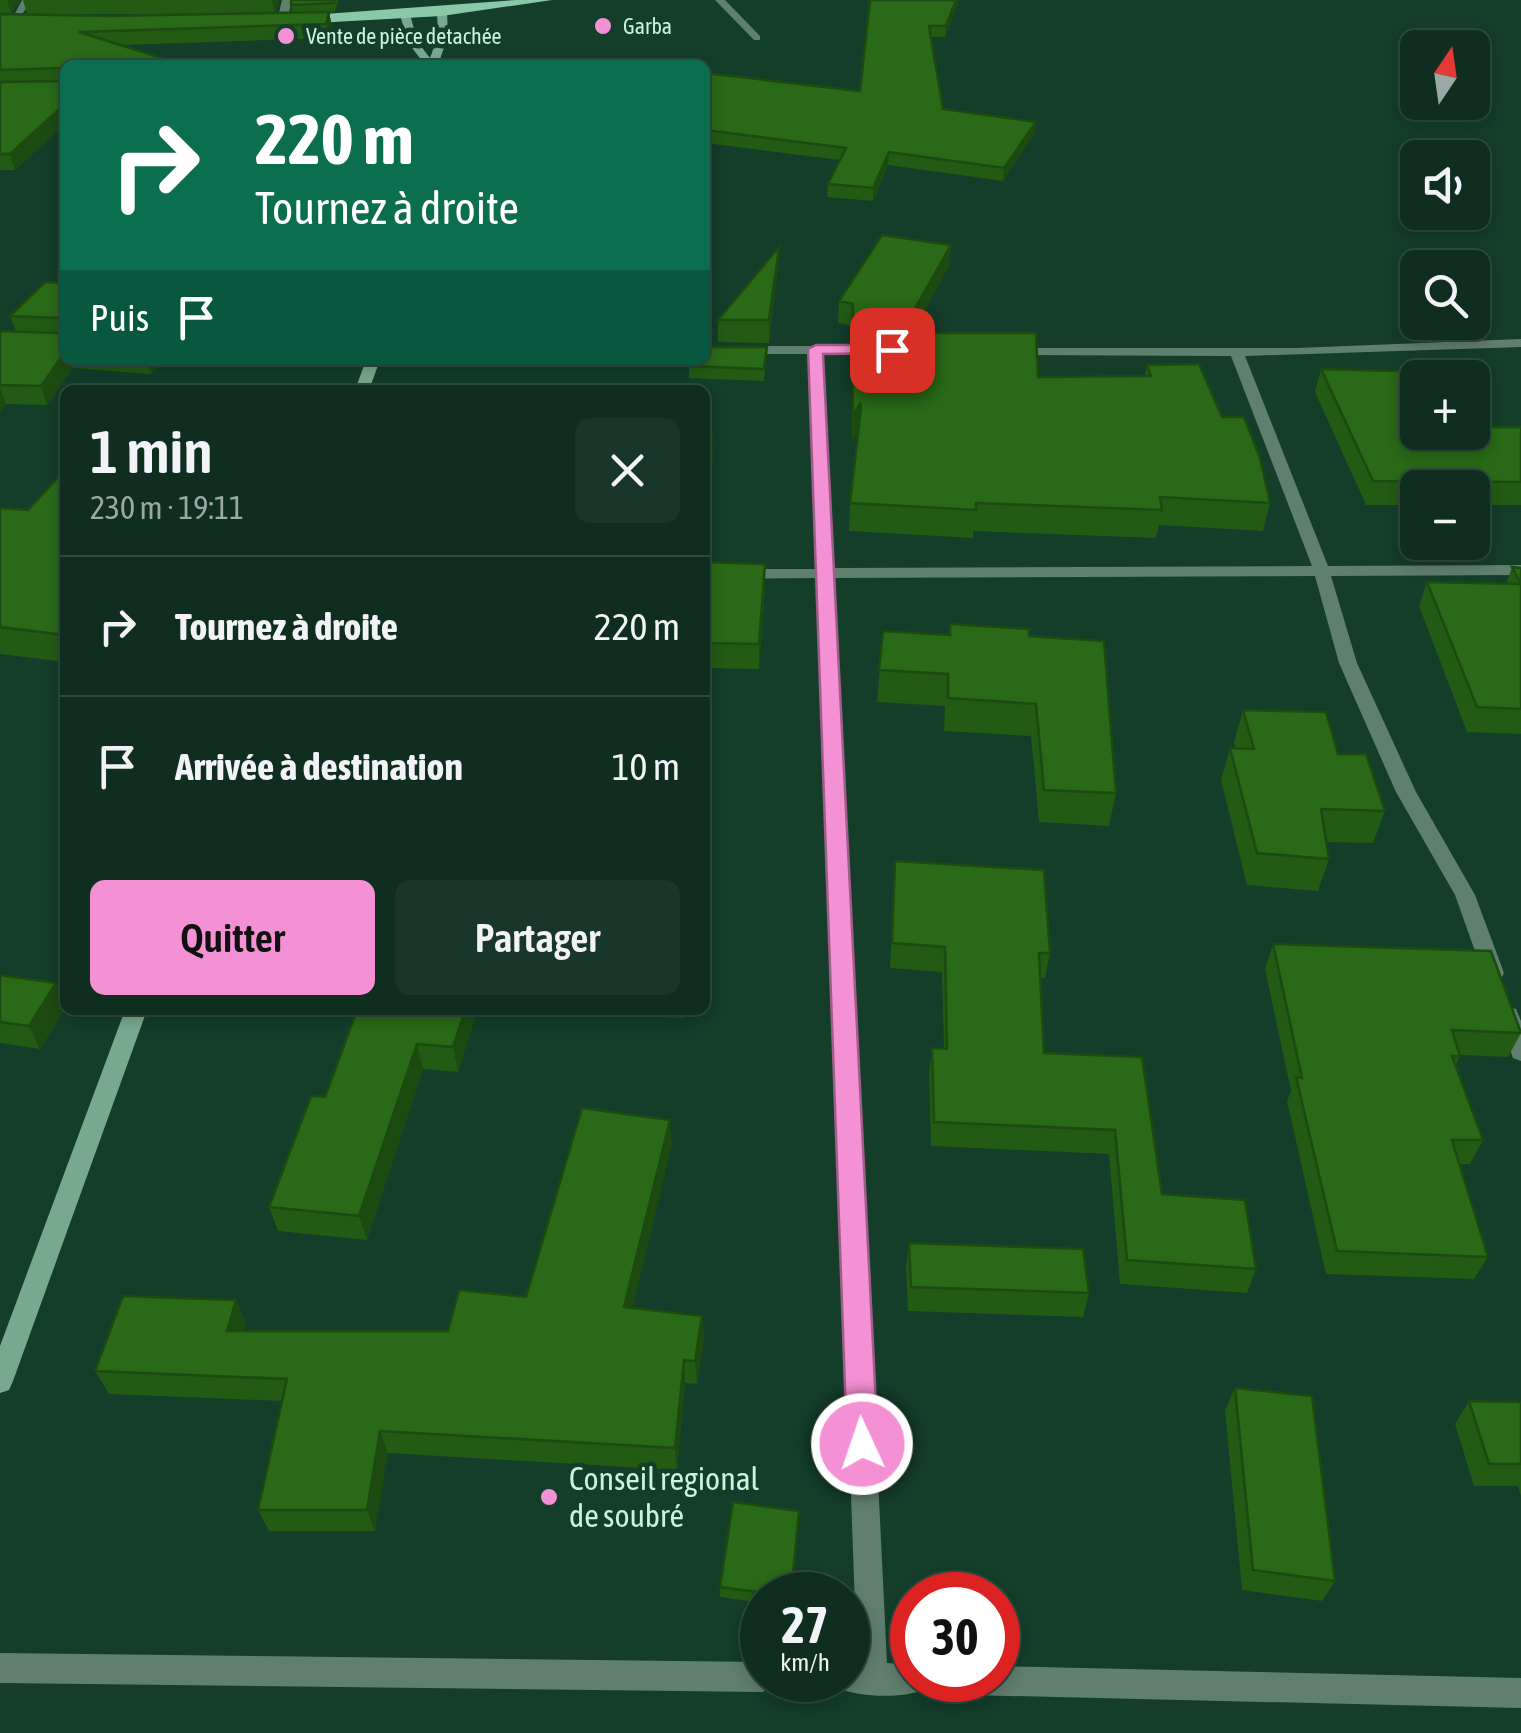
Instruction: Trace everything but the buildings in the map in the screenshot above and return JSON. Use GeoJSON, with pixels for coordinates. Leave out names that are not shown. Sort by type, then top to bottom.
{"type":"FeatureCollection","features":[{"type":"Feature","properties":{"kind":"main road"},"geometry":{"type":"LineString","coordinates":[[265,22],[442,12],[546,0]]}},
{"type":"Feature","properties":{"kind":"main road"},"geometry":{"type":"LineString","coordinates":[[434,60],[443,36],[442,12]]}},
{"type":"Feature","properties":{"kind":"main road"},"geometry":{"type":"LineString","coordinates":[[405,14],[412,40],[428,60]]}},
{"type":"Feature","properties":{"kind":"main road"},"geometry":{"type":"LineString","coordinates":[[6,21],[28,22]]}},
{"type":"Feature","properties":{"kind":"main road"},"geometry":{"type":"LineString","coordinates":[[0,1381],[134,1015]]}},
{"type":"Feature","properties":{"kind":"street"},"geometry":{"type":"LineString","coordinates":[[6,21],[27,0]]}},
{"type":"Feature","properties":{"kind":"street"},"geometry":{"type":"LineString","coordinates":[[282,21],[287,0]]}},
{"type":"Feature","properties":{"kind":"street"},"geometry":{"type":"LineString","coordinates":[[720,0],[757,38]]}},
{"type":"Feature","properties":{"kind":"street"},"geometry":{"type":"LineString","coordinates":[[988,351],[1237,352],[1521,343]]}},
{"type":"Feature","properties":{"kind":"street"},"geometry":{"type":"LineString","coordinates":[[816,349],[857,1572]]}},
{"type":"Feature","properties":{"kind":"street"},"geometry":{"type":"LineString","coordinates":[[710,350],[892,350]]}},
{"type":"Feature","properties":{"kind":"street"},"geometry":{"type":"LineString","coordinates":[[1237,352],[1322,572],[1348,662],[1406,792],[1465,894],[1521,1052]]}},
{"type":"Feature","properties":{"kind":"street"},"geometry":{"type":"LineString","coordinates":[[710,574],[1521,570]]}},
{"type":"Feature","properties":{"kind":"street"},"geometry":{"type":"LineString","coordinates":[[0,1668],[740,1676]]}},
{"type":"Feature","properties":{"kind":"street"},"geometry":{"type":"LineString","coordinates":[[1020,1681],[1521,1693]]}},
{"type":"Feature","properties":{"kind":"place","name":"Garba"},"geometry":{"type":"Point","coordinates":[603,26]}},
{"type":"Feature","properties":{"kind":"place","name":"Vente de pièce detachée"},"geometry":{"type":"Point","coordinates":[286,36]}},
{"type":"Feature","properties":{"kind":"place","name":"Conseil regional de soubré"},"geometry":{"type":"Point","coordinates":[549,1497]}},
{"type":"Feature","properties":{"kind":"route"},"geometry":{"type":"LineString","coordinates":[[862,1444],[816,349],[892,350]]}}]}
